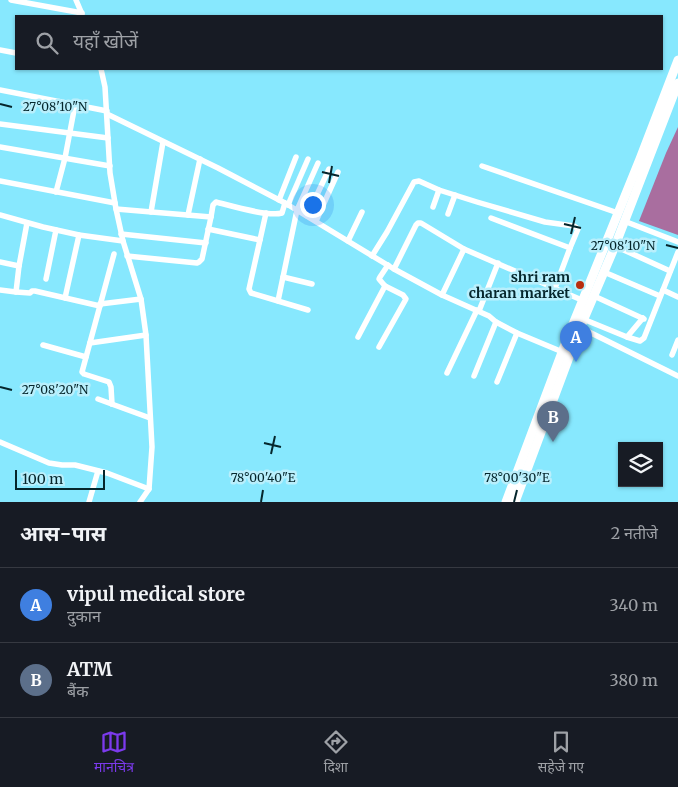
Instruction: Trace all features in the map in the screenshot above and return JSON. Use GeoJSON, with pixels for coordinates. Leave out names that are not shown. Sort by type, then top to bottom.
{"type":"FeatureCollection","features":[{"type":"Feature","properties":{"kind":"highway"},"geometry":{"type":"LineString","coordinates":[[589,300],[618,213],[678,60]]}},
{"type":"Feature","properties":{"kind":"highway"},"geometry":{"type":"LineString","coordinates":[[506,502],[578,322],[604,272],[678,83]]}},
{"type":"Feature","properties":{"kind":"highway"},"geometry":{"type":"LineString","coordinates":[[515,502],[566,353]]}},
{"type":"Feature","properties":{"kind":"street"},"geometry":{"type":"LineString","coordinates":[[10,0],[82,15]]}},
{"type":"Feature","properties":{"kind":"street"},"geometry":{"type":"LineString","coordinates":[[76,0],[82,15]]}},
{"type":"Feature","properties":{"kind":"street"},"geometry":{"type":"LineString","coordinates":[[0,50],[15,53]]}},
{"type":"Feature","properties":{"kind":"street"},"geometry":{"type":"LineString","coordinates":[[101,70],[105,87],[110,166],[116,206],[121,234],[141,299],[146,335],[152,447],[149,490],[140,502]]}},
{"type":"Feature","properties":{"kind":"street"},"geometry":{"type":"LineString","coordinates":[[0,90],[107,113],[284,202],[394,269],[442,295],[478,310],[517,333],[566,353]]}},
{"type":"Feature","properties":{"kind":"street"},"geometry":{"type":"LineString","coordinates":[[56,192],[65,158],[75,105]]}},
{"type":"Feature","properties":{"kind":"street"},"geometry":{"type":"LineString","coordinates":[[0,124],[108,138]]}},
{"type":"Feature","properties":{"kind":"street"},"geometry":{"type":"LineString","coordinates":[[151,212],[164,142]]}},
{"type":"Feature","properties":{"kind":"street"},"geometry":{"type":"LineString","coordinates":[[0,146],[110,166]]}},
{"type":"Feature","properties":{"kind":"street"},"geometry":{"type":"LineString","coordinates":[[128,256],[199,262],[202,259],[206,243],[213,204],[216,202],[266,213],[281,213],[296,157]]}},
{"type":"Feature","properties":{"kind":"street"},"geometry":{"type":"LineString","coordinates":[[188,215],[200,159]]}},
{"type":"Feature","properties":{"kind":"street"},"geometry":{"type":"LineString","coordinates":[[284,202],[308,159]]}},
{"type":"Feature","properties":{"kind":"street"},"geometry":{"type":"LineString","coordinates":[[278,301],[297,210],[318,163]]}},
{"type":"Feature","properties":{"kind":"street"},"geometry":{"type":"LineString","coordinates":[[482,166],[618,213]]}},
{"type":"Feature","properties":{"kind":"street"},"geometry":{"type":"LineString","coordinates":[[307,216],[329,169]]}},
{"type":"Feature","properties":{"kind":"street"},"geometry":{"type":"LineString","coordinates":[[316,222],[338,172]]}},
{"type":"Feature","properties":{"kind":"street"},"geometry":{"type":"LineString","coordinates":[[372,256],[414,182],[419,181],[439,190],[545,222],[578,228],[555,288]]}},
{"type":"Feature","properties":{"kind":"street"},"geometry":{"type":"LineString","coordinates":[[0,182],[151,212],[211,217]]}},
{"type":"Feature","properties":{"kind":"street"},"geometry":{"type":"LineString","coordinates":[[433,207],[439,190]]}},
{"type":"Feature","properties":{"kind":"street"},"geometry":{"type":"LineString","coordinates":[[448,214],[455,195]]}},
{"type":"Feature","properties":{"kind":"street"},"geometry":{"type":"LineString","coordinates":[[348,241],[362,212]]}},
{"type":"Feature","properties":{"kind":"street"},"geometry":{"type":"LineString","coordinates":[[266,213],[249,289],[251,293],[308,310]]}},
{"type":"Feature","properties":{"kind":"street"},"geometry":{"type":"LineString","coordinates":[[0,215],[79,235],[123,241]]}},
{"type":"Feature","properties":{"kind":"street"},"geometry":{"type":"LineString","coordinates":[[491,218],[570,248]]}},
{"type":"Feature","properties":{"kind":"street"},"geometry":{"type":"LineString","coordinates":[[624,221],[678,242]]}},
{"type":"Feature","properties":{"kind":"street"},"geometry":{"type":"LineString","coordinates":[[16,292],[27,223]]}},
{"type":"Feature","properties":{"kind":"street"},"geometry":{"type":"LineString","coordinates":[[394,269],[416,225],[421,223],[464,248],[555,288],[650,322]]}},
{"type":"Feature","properties":{"kind":"street"},"geometry":{"type":"LineString","coordinates":[[208,229],[260,240]]}},
{"type":"Feature","properties":{"kind":"street"},"geometry":{"type":"LineString","coordinates":[[46,279],[56,230]]}},
{"type":"Feature","properties":{"kind":"street"},"geometry":{"type":"LineString","coordinates":[[121,234],[206,243]]}},
{"type":"Feature","properties":{"kind":"street"},"geometry":{"type":"LineString","coordinates":[[65,298],[79,235]]}},
{"type":"Feature","properties":{"kind":"street"},"geometry":{"type":"LineString","coordinates":[[614,246],[670,271]]}},
{"type":"Feature","properties":{"kind":"street"},"geometry":{"type":"LineString","coordinates":[[442,295],[464,248]]}},
{"type":"Feature","properties":{"kind":"street"},"geometry":{"type":"LineString","coordinates":[[578,322],[640,341],[644,338],[678,252]]}},
{"type":"Feature","properties":{"kind":"street"},"geometry":{"type":"LineString","coordinates":[[112,404],[109,382],[82,373],[82,369],[114,254]]}},
{"type":"Feature","properties":{"kind":"street"},"geometry":{"type":"LineString","coordinates":[[0,262],[19,266]]}},
{"type":"Feature","properties":{"kind":"street"},"geometry":{"type":"LineString","coordinates":[[447,373],[478,310],[498,263]]}},
{"type":"Feature","properties":{"kind":"street"},"geometry":{"type":"LineString","coordinates":[[378,348],[406,299],[403,295],[385,286],[379,278],[388,265]]}},
{"type":"Feature","properties":{"kind":"street"},"geometry":{"type":"LineString","coordinates":[[604,272],[661,293],[678,297]]}},
{"type":"Feature","properties":{"kind":"street"},"geometry":{"type":"LineString","coordinates":[[283,277],[312,284]]}},
{"type":"Feature","properties":{"kind":"street"},"geometry":{"type":"LineString","coordinates":[[358,337],[385,286]]}},
{"type":"Feature","properties":{"kind":"street"},"geometry":{"type":"LineString","coordinates":[[0,290],[30,293],[32,290],[100,305],[141,299]]}},
{"type":"Feature","properties":{"kind":"street"},"geometry":{"type":"LineString","coordinates":[[627,337],[643,318]]}},
{"type":"Feature","properties":{"kind":"street"},"geometry":{"type":"LineString","coordinates":[[474,376],[496,322]]}},
{"type":"Feature","properties":{"kind":"street"},"geometry":{"type":"LineString","coordinates":[[578,322],[678,376]]}},
{"type":"Feature","properties":{"kind":"street"},"geometry":{"type":"LineString","coordinates":[[497,382],[517,333]]}},
{"type":"Feature","properties":{"kind":"street"},"geometry":{"type":"LineString","coordinates":[[90,343],[146,335]]}},
{"type":"Feature","properties":{"kind":"street"},"geometry":{"type":"LineString","coordinates":[[672,355],[678,340]]}},
{"type":"Feature","properties":{"kind":"street"},"geometry":{"type":"LineString","coordinates":[[43,345],[86,357]]}},
{"type":"Feature","properties":{"kind":"street"},"geometry":{"type":"LineString","coordinates":[[98,400],[150,418]]}},
{"type":"Feature","properties":{"kind":"street"},"geometry":{"type":"LineString","coordinates":[[0,442],[49,463],[74,465],[107,473],[149,490]]}},
{"type":"Feature","properties":{"kind":"street"},"geometry":{"type":"LineString","coordinates":[[89,502],[98,471]]}},
{"type":"Feature","properties":{"kind":"shaded area"},"geometry":{"type":"Polygon","coordinates":[[[678,127],[678,235],[639,221],[678,127]]]}},
{"type":"Feature","properties":{"kind":"place","name":"shri ram charan market"},"geometry":{"type":"Point","coordinates":[580,285]}},
{"type":"Feature","properties":{"kind":"place","name":"vipul medical store"},"geometry":{"type":"Point","coordinates":[576,362]}},
{"type":"Feature","properties":{"kind":"place","name":"ATM"},"geometry":{"type":"Point","coordinates":[553,442]}}]}
